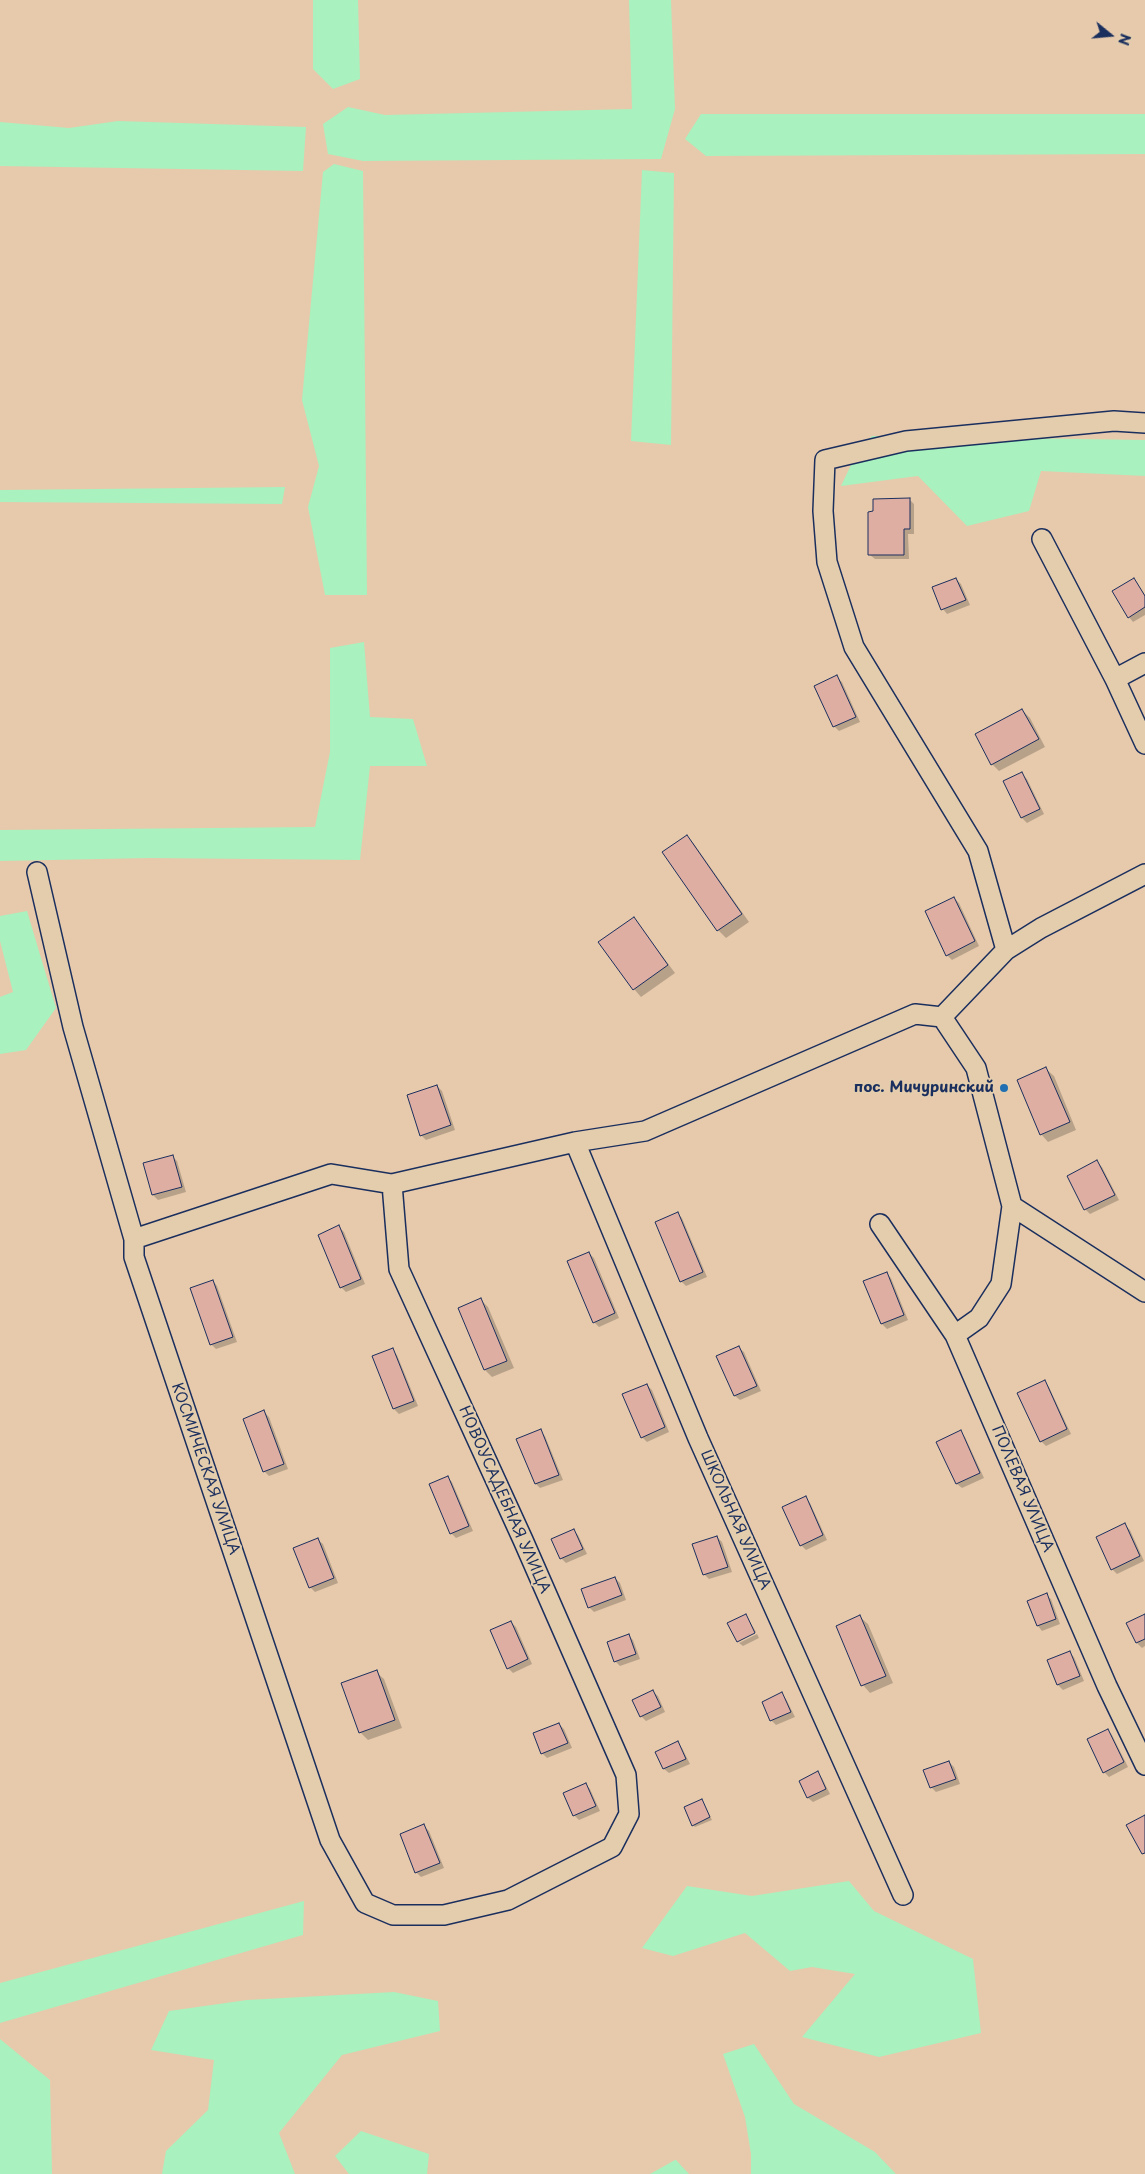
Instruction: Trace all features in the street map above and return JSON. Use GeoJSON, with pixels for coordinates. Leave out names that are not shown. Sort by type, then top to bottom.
{"type":"FeatureCollection","features":[{"type":"Feature","properties":{"kind":"street"},"geometry":{"type":"LineString","coordinates":[[1006,950],[978,851],[854,647],[827,562],[823,511],[826,460],[906,440],[1114,420],[1145,423]]}},
{"type":"Feature","properties":{"kind":"street"},"geometry":{"type":"LineString","coordinates":[[1042,538],[1115,679],[1145,744]]}},
{"type":"Feature","properties":{"kind":"street"},"geometry":{"type":"LineString","coordinates":[[1115,679],[1145,663]]}},
{"type":"Feature","properties":{"kind":"street","name":"КОСМИЧЕСКАЯ УЛИЦА"},"geometry":{"type":"LineString","coordinates":[[36,872],[73,1026],[134,1239],[134,1257],[330,1840],[365,1903]]}},
{"type":"Feature","properties":{"kind":"street"},"geometry":{"type":"LineString","coordinates":[[942,1017],[1006,950],[1041,928],[1145,874]]}},
{"type":"Feature","properties":{"kind":"street"},"geometry":{"type":"LineString","coordinates":[[134,1239],[331,1174],[392,1184],[575,1142],[645,1131],[915,1014],[942,1017],[976,1068],[1012,1206],[1001,1284],[979,1318],[955,1335]]}},
{"type":"Feature","properties":{"kind":"street","name":"ШКОЛЬНАЯ УЛИЦА"},"geometry":{"type":"LineString","coordinates":[[575,1142],[698,1438],[903,1895]]}},
{"type":"Feature","properties":{"kind":"street","name":"НОВОУСАДЕБНАЯ УЛИЦА"},"geometry":{"type":"LineString","coordinates":[[365,1903],[393,1915],[444,1915],[508,1900],[612,1847],[628,1814],[626,1775],[523,1540],[399,1268],[392,1184]]}},
{"type":"Feature","properties":{"kind":"street"},"geometry":{"type":"LineString","coordinates":[[1012,1206],[1145,1292]]}},
{"type":"Feature","properties":{"kind":"street","name":"ПОЛЕВАЯ УЛИЦА"},"geometry":{"type":"LineString","coordinates":[[880,1224],[955,1335],[1107,1686],[1145,1765]]}},
{"type":"Feature","properties":{"kind":"green space"},"geometry":{"type":"Polygon","coordinates":[[[313,0],[358,0],[360,79],[333,89],[313,69],[313,0]]]}},
{"type":"Feature","properties":{"kind":"green space"},"geometry":{"type":"Polygon","coordinates":[[[629,0],[671,0],[675,109],[661,159],[363,161],[328,154],[323,124],[348,107],[385,115],[632,109],[629,0]]]}},
{"type":"Feature","properties":{"kind":"green space"},"geometry":{"type":"Polygon","coordinates":[[[701,114],[1145,114],[1145,154],[706,156],[685,139],[701,114]]]}},
{"type":"Feature","properties":{"kind":"green space"},"geometry":{"type":"Polygon","coordinates":[[[118,121],[306,127],[303,171],[0,166],[0,122],[69,128],[118,121]]]}},
{"type":"Feature","properties":{"kind":"green space"},"geometry":{"type":"Polygon","coordinates":[[[334,164],[363,171],[367,595],[325,595],[308,507],[319,466],[302,400],[323,172],[334,164]]]}},
{"type":"Feature","properties":{"kind":"green space"},"geometry":{"type":"Polygon","coordinates":[[[642,170],[674,173],[671,445],[631,441],[642,170]]]}},
{"type":"Feature","properties":{"kind":"green space"},"geometry":{"type":"Polygon","coordinates":[[[872,436],[1145,440],[1145,476],[1041,471],[1029,511],[967,526],[918,476],[841,486],[858,450],[872,436]]]}},
{"type":"Feature","properties":{"kind":"green space"},"geometry":{"type":"Polygon","coordinates":[[[285,487],[282,504],[0,502],[0,490],[285,487]]]}},
{"type":"Feature","properties":{"kind":"green space"},"geometry":{"type":"Polygon","coordinates":[[[364,642],[370,717],[413,719],[427,766],[370,766],[360,860],[150,858],[0,861],[0,830],[315,827],[330,752],[330,648],[364,642]]]}},
{"type":"Feature","properties":{"kind":"green space"},"geometry":{"type":"Polygon","coordinates":[[[27,911],[56,1008],[26,1050],[0,1054],[0,997],[13,992],[0,941],[0,916],[27,911]]]}},
{"type":"Feature","properties":{"kind":"green space"},"geometry":{"type":"Polygon","coordinates":[[[849,1881],[874,1911],[973,1959],[981,2033],[879,2057],[802,2037],[855,1974],[812,1967],[790,1971],[745,1933],[673,1956],[642,1948],[687,1886],[752,1896],[849,1881]]]}},
{"type":"Feature","properties":{"kind":"green space"},"geometry":{"type":"Polygon","coordinates":[[[304,1901],[303,1935],[0,2023],[0,1983],[304,1901]]]}},
{"type":"Feature","properties":{"kind":"green space"},"geometry":{"type":"Polygon","coordinates":[[[394,1992],[438,2001],[440,2031],[342,2055],[279,2133],[295,2174],[162,2174],[166,2151],[208,2110],[214,2060],[151,2050],[169,2011],[247,2000],[394,1992]]]}},
{"type":"Feature","properties":{"kind":"green space"},"geometry":{"type":"Polygon","coordinates":[[[0,2039],[50,2080],[52,2174],[0,2174],[0,2039]]]}},
{"type":"Feature","properties":{"kind":"green space"},"geometry":{"type":"Polygon","coordinates":[[[754,2044],[794,2104],[875,2152],[896,2174],[751,2174],[751,2154],[745,2117],[723,2054],[754,2044]]]}},
{"type":"Feature","properties":{"kind":"green space"},"geometry":{"type":"Polygon","coordinates":[[[361,2131],[429,2154],[427,2174],[349,2174],[335,2156],[361,2131]]]}},
{"type":"Feature","properties":{"kind":"green space"},"geometry":{"type":"Polygon","coordinates":[[[675,2160],[689,2174],[650,2174],[675,2160]]]}},
{"type":"Feature","properties":{"kind":"building"},"geometry":{"type":"Polygon","coordinates":[[[910,498],[910,529],[904,529],[904,555],[868,555],[868,512],[873,511],[873,499],[910,498]]]}},
{"type":"Feature","properties":{"kind":"building"},"geometry":{"type":"Polygon","coordinates":[[[956,578],[966,600],[941,610],[932,587],[956,578]]]}},
{"type":"Feature","properties":{"kind":"building"},"geometry":{"type":"Polygon","coordinates":[[[1134,578],[1145,596],[1145,607],[1128,618],[1112,591],[1134,578]]]}},
{"type":"Feature","properties":{"kind":"building"},"geometry":{"type":"Polygon","coordinates":[[[837,675],[856,717],[833,727],[814,686],[837,675]]]}},
{"type":"Feature","properties":{"kind":"building"},"geometry":{"type":"Polygon","coordinates":[[[1022,709],[1039,739],[991,765],[975,734],[1022,709]]]}},
{"type":"Feature","properties":{"kind":"building"},"geometry":{"type":"Polygon","coordinates":[[[1022,772],[1040,809],[1021,818],[1003,781],[1022,772]]]}},
{"type":"Feature","properties":{"kind":"building"},"geometry":{"type":"Polygon","coordinates":[[[687,835],[742,914],[717,931],[662,852],[687,835]]]}},
{"type":"Feature","properties":{"kind":"building"},"geometry":{"type":"Polygon","coordinates":[[[954,897],[975,941],[946,956],[925,911],[954,897]]]}},
{"type":"Feature","properties":{"kind":"building"},"geometry":{"type":"Polygon","coordinates":[[[634,917],[668,965],[633,990],[598,942],[634,917]]]}},
{"type":"Feature","properties":{"kind":"building"},"geometry":{"type":"Polygon","coordinates":[[[1046,1067],[1070,1122],[1040,1135],[1017,1080],[1046,1067]]]}},
{"type":"Feature","properties":{"kind":"building"},"geometry":{"type":"Polygon","coordinates":[[[437,1085],[451,1125],[420,1136],[407,1095],[437,1085]]]}},
{"type":"Feature","properties":{"kind":"building"},"geometry":{"type":"Polygon","coordinates":[[[173,1155],[182,1187],[152,1195],[143,1163],[173,1155]]]}},
{"type":"Feature","properties":{"kind":"building"},"geometry":{"type":"Polygon","coordinates":[[[1097,1160],[1115,1195],[1084,1210],[1067,1176],[1097,1160]]]}},
{"type":"Feature","properties":{"kind":"building"},"geometry":{"type":"Polygon","coordinates":[[[678,1212],[703,1272],[680,1282],[655,1222],[678,1212]]]}},
{"type":"Feature","properties":{"kind":"building"},"geometry":{"type":"Polygon","coordinates":[[[339,1225],[361,1279],[340,1288],[318,1235],[339,1225]]]}},
{"type":"Feature","properties":{"kind":"building"},"geometry":{"type":"Polygon","coordinates":[[[589,1252],[615,1313],[593,1323],[567,1261],[589,1252]]]}},
{"type":"Feature","properties":{"kind":"building"},"geometry":{"type":"Polygon","coordinates":[[[887,1272],[904,1315],[881,1324],[863,1281],[887,1272]]]}},
{"type":"Feature","properties":{"kind":"building"},"geometry":{"type":"Polygon","coordinates":[[[213,1280],[233,1337],[210,1345],[190,1288],[213,1280]]]}},
{"type":"Feature","properties":{"kind":"building"},"geometry":{"type":"Polygon","coordinates":[[[481,1298],[507,1361],[484,1370],[458,1308],[481,1298]]]}},
{"type":"Feature","properties":{"kind":"building"},"geometry":{"type":"Polygon","coordinates":[[[739,1346],[757,1386],[734,1396],[716,1356],[739,1346]]]}},
{"type":"Feature","properties":{"kind":"building"},"geometry":{"type":"Polygon","coordinates":[[[393,1348],[414,1401],[393,1409],[372,1356],[393,1348]]]}},
{"type":"Feature","properties":{"kind":"building"},"geometry":{"type":"Polygon","coordinates":[[[1045,1380],[1067,1429],[1040,1442],[1017,1393],[1045,1380]]]}},
{"type":"Feature","properties":{"kind":"building"},"geometry":{"type":"Polygon","coordinates":[[[647,1384],[665,1427],[641,1438],[622,1394],[647,1384]]]}},
{"type":"Feature","properties":{"kind":"building"},"geometry":{"type":"Polygon","coordinates":[[[264,1410],[284,1464],[263,1472],[243,1419],[264,1410]]]}},
{"type":"Feature","properties":{"kind":"building"},"geometry":{"type":"Polygon","coordinates":[[[541,1429],[559,1475],[535,1484],[516,1439],[541,1429]]]}},
{"type":"Feature","properties":{"kind":"building"},"geometry":{"type":"Polygon","coordinates":[[[961,1430],[980,1473],[956,1484],[936,1442],[961,1430]]]}},
{"type":"Feature","properties":{"kind":"building"},"geometry":{"type":"Polygon","coordinates":[[[448,1476],[469,1526],[450,1534],[429,1484],[448,1476]]]}},
{"type":"Feature","properties":{"kind":"building"},"geometry":{"type":"Polygon","coordinates":[[[806,1496],[823,1535],[800,1546],[782,1507],[806,1496]]]}},
{"type":"Feature","properties":{"kind":"building"},"geometry":{"type":"Polygon","coordinates":[[[1125,1523],[1140,1556],[1111,1570],[1096,1537],[1125,1523]]]}},
{"type":"Feature","properties":{"kind":"building"},"geometry":{"type":"Polygon","coordinates":[[[574,1529],[583,1549],[560,1559],[551,1539],[574,1529]]]}},
{"type":"Feature","properties":{"kind":"building"},"geometry":{"type":"Polygon","coordinates":[[[717,1536],[728,1567],[703,1575],[692,1544],[717,1536]]]}},
{"type":"Feature","properties":{"kind":"building"},"geometry":{"type":"Polygon","coordinates":[[[318,1538],[334,1578],[309,1588],[293,1548],[318,1538]]]}},
{"type":"Feature","properties":{"kind":"building"},"geometry":{"type":"Polygon","coordinates":[[[615,1577],[622,1595],[588,1608],[581,1589],[615,1577]]]}},
{"type":"Feature","properties":{"kind":"building"},"geometry":{"type":"Polygon","coordinates":[[[1047,1593],[1056,1619],[1037,1626],[1027,1601],[1047,1593]]]}},
{"type":"Feature","properties":{"kind":"building"},"geometry":{"type":"Polygon","coordinates":[[[746,1614],[755,1633],[737,1642],[727,1623],[746,1614]]]}},
{"type":"Feature","properties":{"kind":"building"},"geometry":{"type":"Polygon","coordinates":[[[1145,1614],[1145,1639],[1136,1643],[1126,1623],[1145,1614]]]}},
{"type":"Feature","properties":{"kind":"building"},"geometry":{"type":"Polygon","coordinates":[[[860,1615],[886,1676],[861,1686],[836,1626],[860,1615]]]}},
{"type":"Feature","properties":{"kind":"building"},"geometry":{"type":"Polygon","coordinates":[[[511,1621],[528,1659],[507,1669],[490,1630],[511,1621]]]}},
{"type":"Feature","properties":{"kind":"building"},"geometry":{"type":"Polygon","coordinates":[[[629,1634],[636,1654],[614,1662],[607,1642],[629,1634]]]}},
{"type":"Feature","properties":{"kind":"building"},"geometry":{"type":"Polygon","coordinates":[[[1070,1651],[1080,1676],[1057,1685],[1047,1660],[1070,1651]]]}},
{"type":"Feature","properties":{"kind":"building"},"geometry":{"type":"Polygon","coordinates":[[[377,1670],[395,1720],[359,1733],[341,1683],[377,1670]]]}},
{"type":"Feature","properties":{"kind":"building"},"geometry":{"type":"Polygon","coordinates":[[[653,1690],[661,1707],[640,1717],[632,1700],[653,1690]]]}},
{"type":"Feature","properties":{"kind":"building"},"geometry":{"type":"Polygon","coordinates":[[[782,1692],[791,1712],[770,1721],[762,1702],[782,1692]]]}},
{"type":"Feature","properties":{"kind":"building"},"geometry":{"type":"Polygon","coordinates":[[[559,1723],[568,1743],[541,1754],[533,1733],[559,1723]]]}},
{"type":"Feature","properties":{"kind":"building"},"geometry":{"type":"Polygon","coordinates":[[[1108,1729],[1124,1762],[1103,1773],[1087,1739],[1108,1729]]]}},
{"type":"Feature","properties":{"kind":"building"},"geometry":{"type":"Polygon","coordinates":[[[678,1741],[686,1759],[663,1769],[655,1752],[678,1741]]]}},
{"type":"Feature","properties":{"kind":"building"},"geometry":{"type":"Polygon","coordinates":[[[949,1761],[956,1779],[930,1788],[923,1770],[949,1761]]]}},
{"type":"Feature","properties":{"kind":"building"},"geometry":{"type":"Polygon","coordinates":[[[818,1771],[826,1789],[807,1798],[799,1781],[818,1771]]]}},
{"type":"Feature","properties":{"kind":"building"},"geometry":{"type":"Polygon","coordinates":[[[586,1783],[596,1806],[573,1816],[563,1793],[586,1783]]]}},
{"type":"Feature","properties":{"kind":"building"},"geometry":{"type":"Polygon","coordinates":[[[702,1799],[710,1817],[692,1826],[684,1807],[702,1799]]]}},
{"type":"Feature","properties":{"kind":"building"},"geometry":{"type":"Polygon","coordinates":[[[1145,1815],[1145,1853],[1142,1854],[1126,1825],[1145,1815]]]}},
{"type":"Feature","properties":{"kind":"building"},"geometry":{"type":"Polygon","coordinates":[[[424,1824],[440,1863],[415,1873],[400,1834],[424,1824]]]}},
{"type":"Feature","properties":{"kind":"place","name":"пос. Мичуринский"},"geometry":{"type":"Point","coordinates":[1004,1088]}}]}
